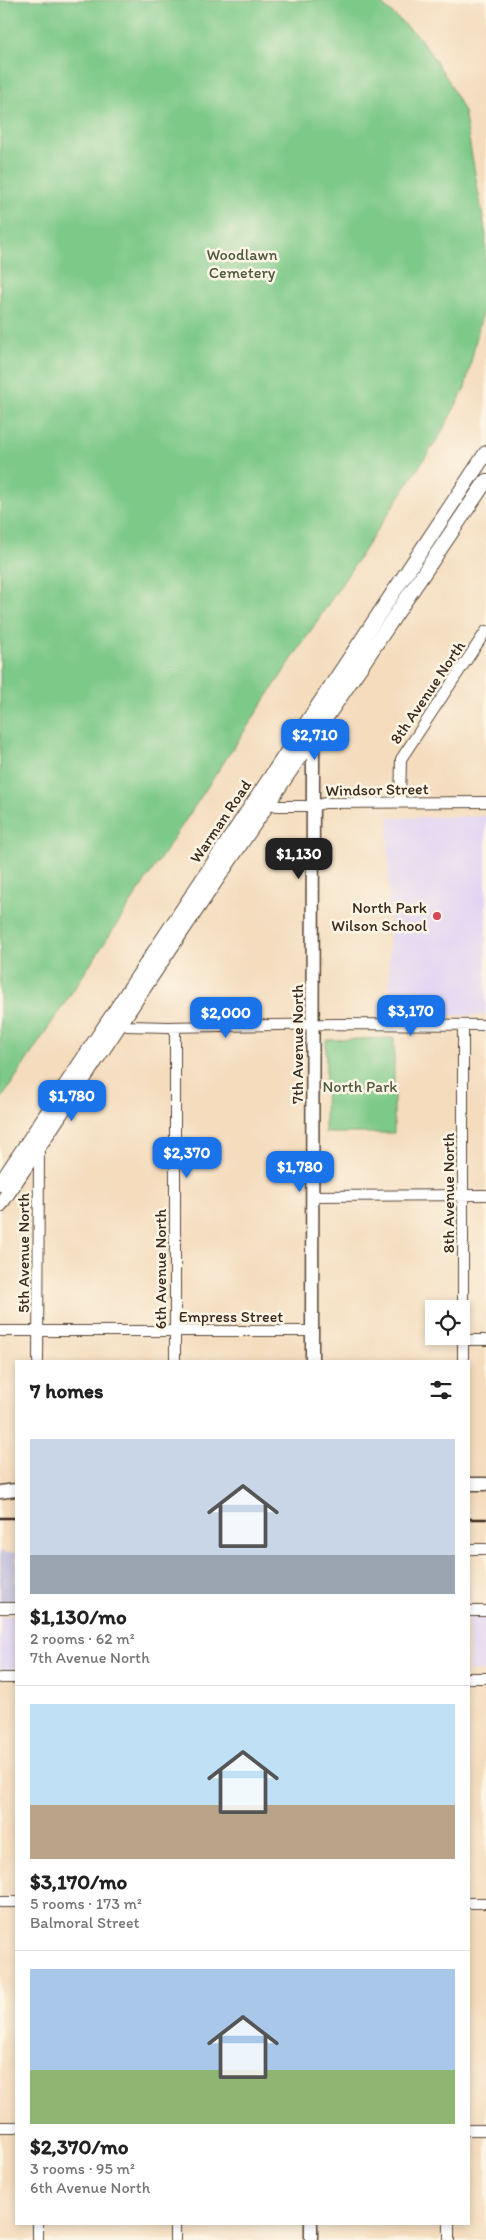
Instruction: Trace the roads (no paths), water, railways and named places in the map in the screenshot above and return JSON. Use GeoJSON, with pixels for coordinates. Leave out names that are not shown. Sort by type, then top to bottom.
{"type":"FeatureCollection","features":[{"type":"Feature","properties":{"kind":"main road","name":"Warman Road"},"geometry":{"type":"LineString","coordinates":[[0,1205],[115,1021],[303,729],[486,453]]}},
{"type":"Feature","properties":{"kind":"main road","name":"Warman Road"},"geometry":{"type":"LineString","coordinates":[[0,1184],[271,801],[486,481]]}},
{"type":"Feature","properties":{"kind":"street","name":"8th Avenue North"},"geometry":{"type":"LineString","coordinates":[[400,802],[401,759],[486,631]]}},
{"type":"Feature","properties":{"kind":"street"},"geometry":{"type":"LineString","coordinates":[[303,729],[312,741]]}},
{"type":"Feature","properties":{"kind":"street","name":"7th Avenue North"},"geometry":{"type":"LineString","coordinates":[[312,741],[312,1360]]}},
{"type":"Feature","properties":{"kind":"street","name":"Windsor Street"},"geometry":{"type":"LineString","coordinates":[[271,801],[276,806],[400,802],[486,802]]}},
{"type":"Feature","properties":{"kind":"street"},"geometry":{"type":"LineString","coordinates":[[115,1021],[126,1026],[175,1027],[486,1025]]}},
{"type":"Feature","properties":{"kind":"street","name":"8th Avenue North"},"geometry":{"type":"LineString","coordinates":[[463,1026],[463,1300]]}},
{"type":"Feature","properties":{"kind":"street","name":"6th Avenue North"},"geometry":{"type":"LineString","coordinates":[[175,1027],[175,1360]]}},
{"type":"Feature","properties":{"kind":"street","name":"5th Avenue North"},"geometry":{"type":"LineString","coordinates":[[38,1360],[39,1145]]}},
{"type":"Feature","properties":{"kind":"street"},"geometry":{"type":"LineString","coordinates":[[313,1196],[486,1195]]}},
{"type":"Feature","properties":{"kind":"street","name":"Empress Street"},"geometry":{"type":"LineString","coordinates":[[0,1331],[312,1331]]}},
{"type":"Feature","properties":{"kind":"street"},"geometry":{"type":"LineString","coordinates":[[470,1340],[486,1340]]}},
{"type":"Feature","properties":{"kind":"street","name":"8th Avenue North"},"geometry":{"type":"LineString","coordinates":[[463,1345],[463,1360]]}},
{"type":"Feature","properties":{"kind":"street"},"geometry":{"type":"LineString","coordinates":[[0,1484],[15,1482]]}},
{"type":"Feature","properties":{"kind":"street"},"geometry":{"type":"LineString","coordinates":[[470,1484],[486,1484]]}},
{"type":"Feature","properties":{"kind":"street"},"geometry":{"type":"LineString","coordinates":[[0,1492],[15,1490]]}},
{"type":"Feature","properties":{"kind":"street"},"geometry":{"type":"LineString","coordinates":[[470,1549],[486,1549]]}},
{"type":"Feature","properties":{"kind":"street"},"geometry":{"type":"LineString","coordinates":[[0,1608],[15,1608]]}},
{"type":"Feature","properties":{"kind":"street"},"geometry":{"type":"LineString","coordinates":[[470,1611],[486,1611]]}},
{"type":"Feature","properties":{"kind":"street"},"geometry":{"type":"LineString","coordinates":[[0,1678],[15,1678]]}},
{"type":"Feature","properties":{"kind":"street"},"geometry":{"type":"LineString","coordinates":[[470,1678],[486,1678]]}},
{"type":"Feature","properties":{"kind":"street"},"geometry":{"type":"LineString","coordinates":[[0,1902],[15,1902]]}},
{"type":"Feature","properties":{"kind":"street"},"geometry":{"type":"LineString","coordinates":[[470,1903],[486,1903]]}},
{"type":"Feature","properties":{"kind":"street"},"geometry":{"type":"LineString","coordinates":[[0,2127],[15,2127]]}},
{"type":"Feature","properties":{"kind":"street"},"geometry":{"type":"LineString","coordinates":[[470,2130],[486,2130]]}},
{"type":"Feature","properties":{"kind":"street"},"geometry":{"type":"LineString","coordinates":[[38,2225],[38,2240]]}},
{"type":"Feature","properties":{"kind":"street"},"geometry":{"type":"LineString","coordinates":[[175,2225],[175,2240]]}},
{"type":"Feature","properties":{"kind":"street"},"geometry":{"type":"LineString","coordinates":[[311,2225],[311,2240]]}},
{"type":"Feature","properties":{"kind":"street"},"geometry":{"type":"LineString","coordinates":[[448,2240],[449,2225]]}},
{"type":"Feature","properties":{"kind":"railway"},"geometry":{"type":"LineString","coordinates":[[0,1518],[15,1518]]}},
{"type":"Feature","properties":{"kind":"railway"},"geometry":{"type":"LineString","coordinates":[[470,1519],[486,1519]]}},
{"type":"Feature","properties":{"kind":"place","name":"North Park Wilson School"},"geometry":{"type":"Point","coordinates":[437,916]}},
{"type":"Feature","properties":{"kind":"park label","name":"Woodlawn Cemetery"},"geometry":{"type":"Point","coordinates":[242,263]}},
{"type":"Feature","properties":{"kind":"park label","name":"North Park"},"geometry":{"type":"Point","coordinates":[360,1086]}}]}
